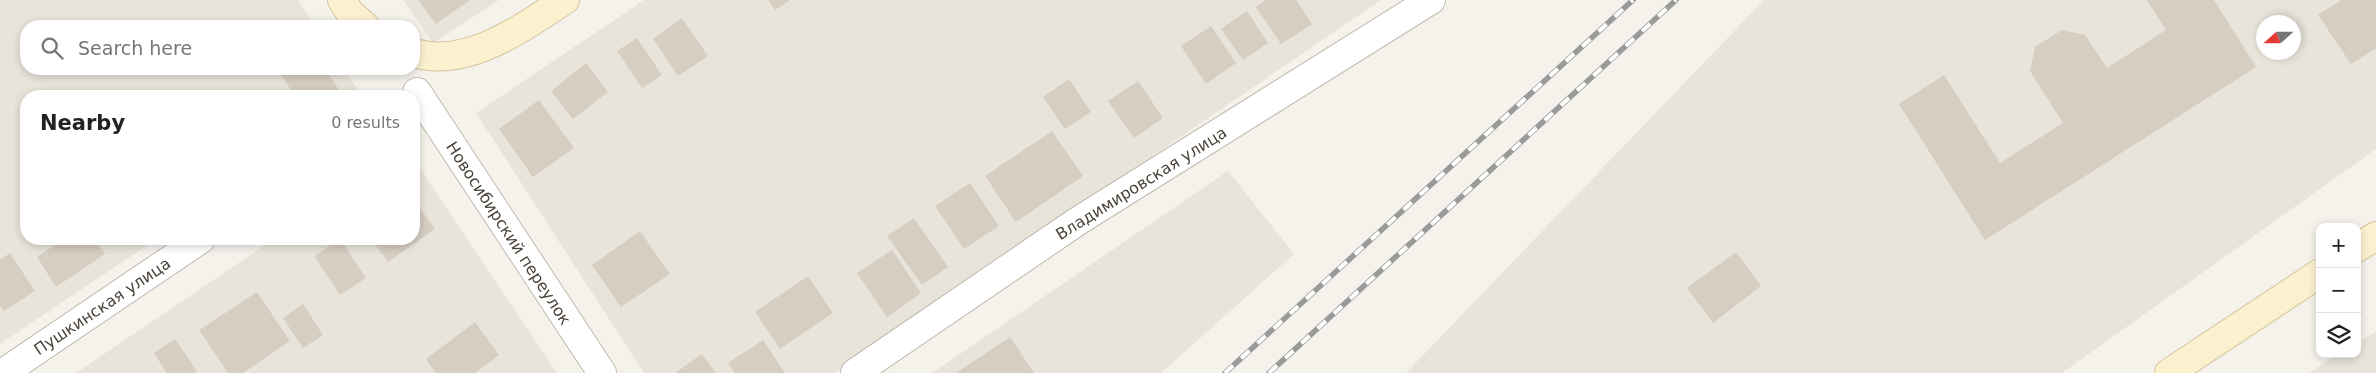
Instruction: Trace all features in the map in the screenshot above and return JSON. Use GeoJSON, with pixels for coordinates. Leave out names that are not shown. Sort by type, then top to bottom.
{"type":"FeatureCollection","features":[{"type":"Feature","properties":{"kind":"main road"},"geometry":{"type":"LineString","coordinates":[[342,0],[350,13],[358,20]]}},
{"type":"Feature","properties":{"kind":"main road"},"geometry":{"type":"LineString","coordinates":[[420,54],[446,55],[480,49],[506,38],[565,0]]}},
{"type":"Feature","properties":{"kind":"main road"},"geometry":{"type":"LineString","coordinates":[[2361,245],[2376,236]]}},
{"type":"Feature","properties":{"kind":"main road"},"geometry":{"type":"LineString","coordinates":[[2168,373],[2316,276]]}},
{"type":"Feature","properties":{"kind":"street","name":"Владимировская улица"},"geometry":{"type":"LineString","coordinates":[[856,373],[1078,221],[1431,0]]}},
{"type":"Feature","properties":{"kind":"street"},"geometry":{"type":"LineString","coordinates":[[414,90],[415,75]]}},
{"type":"Feature","properties":{"kind":"street","name":"Новосибирский переулок"},"geometry":{"type":"LineString","coordinates":[[420,103],[602,373]]}},
{"type":"Feature","properties":{"kind":"street","name":"Пушкинская улица"},"geometry":{"type":"LineString","coordinates":[[3,373],[192,245]]}},
{"type":"Feature","properties":{"kind":"shaded area"},"geometry":{"type":"Polygon","coordinates":[[[0,0],[298,0],[311,20],[20,20],[20,75],[348,75],[358,90],[20,90],[20,245],[148,245],[0,344],[0,0]]]}},
{"type":"Feature","properties":{"kind":"shaded area"},"geometry":{"type":"Polygon","coordinates":[[[403,0],[499,0],[433,43],[420,24],[420,20],[417,20],[403,0]]]}},
{"type":"Feature","properties":{"kind":"shaded area"},"geometry":{"type":"Polygon","coordinates":[[[644,0],[1381,0],[835,373],[644,373],[476,113],[644,0]]]}},
{"type":"Feature","properties":{"kind":"shaded area"},"geometry":{"type":"Polygon","coordinates":[[[1764,0],[2376,0],[2376,149],[2062,373],[1406,373],[1764,0]]]}},
{"type":"Feature","properties":{"kind":"shaded area"},"geometry":{"type":"Polygon","coordinates":[[[420,168],[557,373],[76,373],[265,245],[420,245],[420,168]]]}},
{"type":"Feature","properties":{"kind":"shaded area"},"geometry":{"type":"Polygon","coordinates":[[[1228,171],[1294,254],[1161,373],[932,373],[1228,171]]]}},
{"type":"Feature","properties":{"kind":"shaded area"},"geometry":{"type":"Polygon","coordinates":[[[2376,331],[2376,373],[2309,373],[2332,358],[2361,358],[2361,340],[2376,331]]]}},
{"type":"Feature","properties":{"kind":"building"},"geometry":{"type":"Polygon","coordinates":[[[418,0],[470,0],[436,24],[418,0]]]}},
{"type":"Feature","properties":{"kind":"building"},"geometry":{"type":"Polygon","coordinates":[[[768,0],[790,0],[775,10],[768,0]]]}},
{"type":"Feature","properties":{"kind":"building"},"geometry":{"type":"Polygon","coordinates":[[[1266,0],[1296,0],[1312,24],[1281,44],[1256,7],[1266,0]]]}},
{"type":"Feature","properties":{"kind":"building"},"geometry":{"type":"Polygon","coordinates":[[[2147,0],[2214,0],[2256,67],[1985,240],[1899,104],[1944,75],[2000,163],[2063,123],[2030,71],[2035,47],[2062,30],[2085,35],[2107,68],[2166,30],[2147,0]]]}},
{"type":"Feature","properties":{"kind":"building"},"geometry":{"type":"Polygon","coordinates":[[[2341,0],[2376,0],[2376,48],[2351,64],[2318,15],[2341,0]]]}},
{"type":"Feature","properties":{"kind":"building"},"geometry":{"type":"Polygon","coordinates":[[[1247,11],[1268,43],[1243,60],[1221,29],[1247,11]]]}},
{"type":"Feature","properties":{"kind":"building"},"geometry":{"type":"Polygon","coordinates":[[[682,18],[708,56],[678,76],[653,39],[682,18]]]}},
{"type":"Feature","properties":{"kind":"building"},"geometry":{"type":"Polygon","coordinates":[[[1211,26],[1236,63],[1206,84],[1181,46],[1211,26]]]}},
{"type":"Feature","properties":{"kind":"building"},"geometry":{"type":"Polygon","coordinates":[[[637,38],[662,75],[642,88],[617,51],[637,38]]]}},
{"type":"Feature","properties":{"kind":"building"},"geometry":{"type":"Polygon","coordinates":[[[586,63],[608,92],[573,119],[551,91],[586,63]]]}},
{"type":"Feature","properties":{"kind":"building"},"geometry":{"type":"Polygon","coordinates":[[[281,75],[329,75],[339,90],[291,90],[281,75]]]}},
{"type":"Feature","properties":{"kind":"building"},"geometry":{"type":"Polygon","coordinates":[[[1069,79],[1091,112],[1065,129],[1043,97],[1069,79]]]}},
{"type":"Feature","properties":{"kind":"building"},"geometry":{"type":"Polygon","coordinates":[[[1138,81],[1163,118],[1134,138],[1108,101],[1138,81]]]}},
{"type":"Feature","properties":{"kind":"building"},"geometry":{"type":"Polygon","coordinates":[[[539,100],[574,148],[533,177],[499,129],[539,100]]]}},
{"type":"Feature","properties":{"kind":"building"},"geometry":{"type":"Polygon","coordinates":[[[1052,131],[1083,176],[1016,222],[985,176],[1052,131]]]}},
{"type":"Feature","properties":{"kind":"building"},"geometry":{"type":"Polygon","coordinates":[[[970,183],[999,226],[964,249],[935,206],[970,183]]]}},
{"type":"Feature","properties":{"kind":"building"},"geometry":{"type":"Polygon","coordinates":[[[420,208],[435,229],[420,240],[420,208]]]}},
{"type":"Feature","properties":{"kind":"building"},"geometry":{"type":"Polygon","coordinates":[[[914,218],[948,267],[922,285],[887,236],[914,218]]]}},
{"type":"Feature","properties":{"kind":"building"},"geometry":{"type":"Polygon","coordinates":[[[640,231],[670,274],[621,307],[592,265],[640,231]]]}},
{"type":"Feature","properties":{"kind":"building"},"geometry":{"type":"Polygon","coordinates":[[[55,245],[98,245],[105,254],[56,287],[37,257],[55,245]]]}},
{"type":"Feature","properties":{"kind":"building"},"geometry":{"type":"Polygon","coordinates":[[[331,245],[344,245],[366,278],[340,295],[314,256],[331,245]]]}},
{"type":"Feature","properties":{"kind":"building"},"geometry":{"type":"Polygon","coordinates":[[[375,245],[412,245],[388,262],[375,245]]]}},
{"type":"Feature","properties":{"kind":"building"},"geometry":{"type":"Polygon","coordinates":[[[892,250],[921,293],[887,317],[857,273],[892,250]]]}},
{"type":"Feature","properties":{"kind":"building"},"geometry":{"type":"Polygon","coordinates":[[[1736,252],[1761,286],[1713,323],[1687,288],[1736,252]]]}},
{"type":"Feature","properties":{"kind":"building"},"geometry":{"type":"Polygon","coordinates":[[[10,253],[35,291],[4,311],[0,306],[0,260],[10,253]]]}},
{"type":"Feature","properties":{"kind":"building"},"geometry":{"type":"Polygon","coordinates":[[[808,276],[833,313],[780,349],[755,312],[808,276]]]}},
{"type":"Feature","properties":{"kind":"building"},"geometry":{"type":"Polygon","coordinates":[[[257,292],[290,341],[243,373],[228,373],[199,330],[257,292]]]}},
{"type":"Feature","properties":{"kind":"building"},"geometry":{"type":"Polygon","coordinates":[[[303,304],[323,335],[303,348],[283,318],[303,304]]]}},
{"type":"Feature","properties":{"kind":"building"},"geometry":{"type":"Polygon","coordinates":[[[475,322],[499,355],[475,373],[436,373],[426,359],[475,322]]]}},
{"type":"Feature","properties":{"kind":"building"},"geometry":{"type":"Polygon","coordinates":[[[1010,337],[1034,373],[956,373],[1010,337]]]}},
{"type":"Feature","properties":{"kind":"building"},"geometry":{"type":"Polygon","coordinates":[[[175,339],[197,371],[194,373],[167,373],[154,353],[175,339]]]}},
{"type":"Feature","properties":{"kind":"building"},"geometry":{"type":"Polygon","coordinates":[[[763,340],[785,373],[735,373],[728,363],[763,340]]]}},
{"type":"Feature","properties":{"kind":"building"},"geometry":{"type":"Polygon","coordinates":[[[702,354],[716,373],[675,373],[702,354]]]}},
{"type":"Feature","properties":{"kind":"railway"},"geometry":{"type":"LineString","coordinates":[[1225,373],[1633,0]]}},
{"type":"Feature","properties":{"kind":"railway"},"geometry":{"type":"LineString","coordinates":[[1269,373],[1676,0]]}}]}
